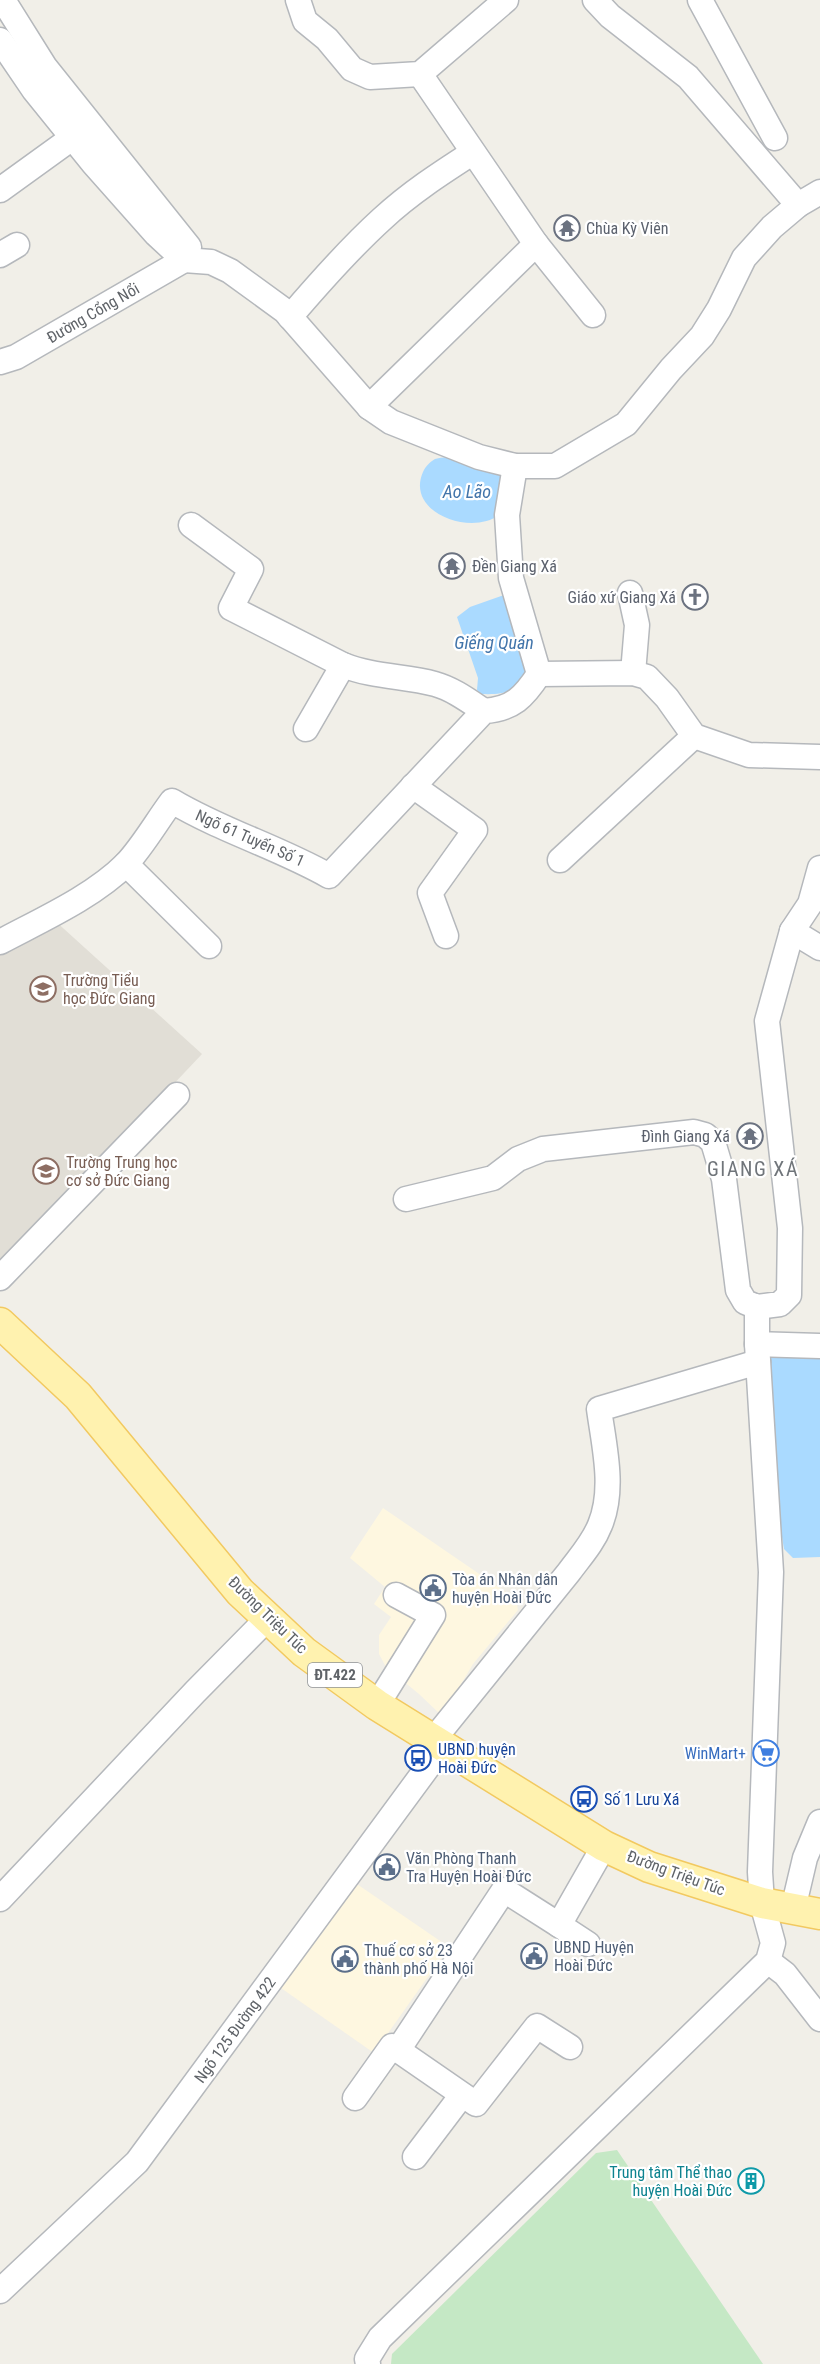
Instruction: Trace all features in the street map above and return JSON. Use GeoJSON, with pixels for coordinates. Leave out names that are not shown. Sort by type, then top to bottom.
{"type":"FeatureCollection","features":[{"type":"Feature","properties":{"kind":"main road","name":"Đường Triệu Túc"},"geometry":{"type":"LineString","coordinates":[[0,1323],[78,1396],[240,1592],[304,1652],[376,1705],[604,1846],[649,1867],[762,1903]]}},
{"type":"Feature","properties":{"kind":"main road","name":"ĐT.422"},"geometry":{"type":"LineString","coordinates":[[762,1903],[806,1912]]}},
{"type":"Feature","properties":{"kind":"street"},"geometry":{"type":"LineString","coordinates":[[3,0],[45,67],[189,247],[211,262],[230,271],[290,316],[369,407],[391,422],[479,457],[514,466],[555,466],[626,424],[671,369],[702,336],[719,309],[744,258],[771,227],[798,205],[820,192]]}},
{"type":"Feature","properties":{"kind":"street"},"geometry":{"type":"LineString","coordinates":[[298,0],[305,21],[327,39],[352,69],[370,77],[420,75],[506,0]]}},
{"type":"Feature","properties":{"kind":"street"},"geometry":{"type":"LineString","coordinates":[[595,0],[610,16],[688,77],[798,205]]}},
{"type":"Feature","properties":{"kind":"street"},"geometry":{"type":"LineString","coordinates":[[700,0],[775,138]]}},
{"type":"Feature","properties":{"kind":"street"},"geometry":{"type":"LineString","coordinates":[[0,40],[34,90],[72,138],[156,234],[184,260],[211,262]]}},
{"type":"Feature","properties":{"kind":"street"},"geometry":{"type":"LineString","coordinates":[[420,75],[536,244],[593,315]]}},
{"type":"Feature","properties":{"kind":"street"},"geometry":{"type":"LineString","coordinates":[[0,190],[72,138]]}},
{"type":"Feature","properties":{"kind":"street"},"geometry":{"type":"LineString","coordinates":[[290,316],[325,276],[383,217],[430,180],[472,153]]}},
{"type":"Feature","properties":{"kind":"street"},"geometry":{"type":"LineString","coordinates":[[369,407],[536,244]]}},
{"type":"Feature","properties":{"kind":"street","name":"Đường Cổng Nổi"},"geometry":{"type":"LineString","coordinates":[[0,362],[16,357],[184,260]]}},
{"type":"Feature","properties":{"kind":"street"},"geometry":{"type":"LineString","coordinates":[[514,466],[507,515],[511,578],[539,674]]}},
{"type":"Feature","properties":{"kind":"street"},"geometry":{"type":"LineString","coordinates":[[191,525],[252,569],[231,608],[343,664],[362,672],[436,685],[462,697],[484,711],[502,709],[522,697],[539,674]]}},
{"type":"Feature","properties":{"kind":"street"},"geometry":{"type":"LineString","coordinates":[[630,593],[637,625],[633,673]]}},
{"type":"Feature","properties":{"kind":"street"},"geometry":{"type":"LineString","coordinates":[[306,729],[343,664]]}},
{"type":"Feature","properties":{"kind":"street"},"geometry":{"type":"LineString","coordinates":[[539,674],[633,673],[647,677],[661,691],[694,736],[749,756],[820,757]]}},
{"type":"Feature","properties":{"kind":"street"},"geometry":{"type":"LineString","coordinates":[[446,936],[430,893],[475,830],[413,786],[484,711]]}},
{"type":"Feature","properties":{"kind":"street"},"geometry":{"type":"LineString","coordinates":[[560,860],[694,736]]}},
{"type":"Feature","properties":{"kind":"street","name":"Ngõ 61 Tuyến Số 1"},"geometry":{"type":"LineString","coordinates":[[126,864],[172,801],[306,863],[328,876],[413,786]]}},
{"type":"Feature","properties":{"kind":"street"},"geometry":{"type":"LineString","coordinates":[[0,942],[81,896],[126,864],[209,946]]}},
{"type":"Feature","properties":{"kind":"street"},"geometry":{"type":"LineString","coordinates":[[406,1199],[493,1178],[518,1159],[543,1149],[694,1132],[705,1135],[713,1142],[724,1179],[738,1290],[745,1302],[757,1307],[780,1304],[789,1295],[791,1285],[790,1228],[767,1021],[792,931],[810,904],[820,868]]}},
{"type":"Feature","properties":{"kind":"street"},"geometry":{"type":"LineString","coordinates":[[792,931],[820,948]]}},
{"type":"Feature","properties":{"kind":"street"},"geometry":{"type":"LineString","coordinates":[[0,1278],[177,1095]]}},
{"type":"Feature","properties":{"kind":"street"},"geometry":{"type":"LineString","coordinates":[[757,1307],[771,1572],[760,1872],[762,1903],[770,1952],[820,2019]]}},
{"type":"Feature","properties":{"kind":"street"},"geometry":{"type":"LineString","coordinates":[[758,1353],[820,1346]]}},
{"type":"Feature","properties":{"kind":"street","name":"Ngõ 125 Đường 422"},"geometry":{"type":"LineString","coordinates":[[0,2291],[137,2162],[439,1742],[591,1544],[600,1526],[608,1493],[599,1409],[758,1353]]}},
{"type":"Feature","properties":{"kind":"street"},"geometry":{"type":"LineString","coordinates":[[376,1705],[433,1615],[396,1595]]}},
{"type":"Feature","properties":{"kind":"street"},"geometry":{"type":"LineString","coordinates":[[0,1899],[268,1618]]}},
{"type":"Feature","properties":{"kind":"street"},"geometry":{"type":"LineString","coordinates":[[806,1912],[805,1858],[820,1822]]}},
{"type":"Feature","properties":{"kind":"street"},"geometry":{"type":"LineString","coordinates":[[559,1925],[604,1846]]}},
{"type":"Feature","properties":{"kind":"street"},"geometry":{"type":"LineString","coordinates":[[398,2050],[504,1890],[588,1944]]}},
{"type":"Feature","properties":{"kind":"street"},"geometry":{"type":"LineString","coordinates":[[770,1952],[796,1962],[820,1993]]}},
{"type":"Feature","properties":{"kind":"street"},"geometry":{"type":"LineString","coordinates":[[368,2364],[367,2359],[380,2338],[608,2118],[770,1952]]}},
{"type":"Feature","properties":{"kind":"street"},"geometry":{"type":"LineString","coordinates":[[356,2098],[392,2046],[476,2104],[537,2026],[570,2047]]}},
{"type":"Feature","properties":{"kind":"street"},"geometry":{"type":"LineString","coordinates":[[415,2157],[462,2094]]}},
{"type":"Feature","properties":{"kind":"shaded area","name":"Trường Trung học cơ sở Đức Giang"},"geometry":{"type":"Polygon","coordinates":[[[53,919],[202,1054],[0,1268],[0,947],[53,919]]]}},
{"type":"Feature","properties":{"kind":"shaded area"},"geometry":{"type":"Polygon","coordinates":[[[383,1508],[516,1599],[518,1610],[473,1664],[442,1716],[386,1667],[379,1654],[379,1635],[391,1617],[374,1604],[385,1587],[350,1558],[383,1508]]]}},
{"type":"Feature","properties":{"kind":"shaded area"},"geometry":{"type":"Polygon","coordinates":[[[354,1882],[449,1947],[374,2053],[278,1986],[354,1882]]]}},
{"type":"Feature","properties":{"kind":"green space"},"geometry":{"type":"Polygon","coordinates":[[[617,2150],[763,2364],[391,2364],[392,2354],[596,2153],[617,2150]]]}},
{"type":"Feature","properties":{"kind":"water","name":"Ao Lão"},"geometry":{"type":"Polygon","coordinates":[[[459,457],[498,469],[502,476],[499,515],[487,521],[473,523],[458,521],[444,517],[423,499],[420,486],[426,466],[435,459],[459,457]]]}},
{"type":"Feature","properties":{"kind":"water","name":"Giếng Quán"},"geometry":{"type":"Polygon","coordinates":[[[504,595],[530,667],[511,690],[499,694],[481,694],[477,690],[478,678],[457,617],[470,607],[504,595]]]}},
{"type":"Feature","properties":{"kind":"water"},"geometry":{"type":"Polygon","coordinates":[[[772,1352],[820,1358],[820,1557],[793,1558],[784,1549],[780,1525],[770,1360],[772,1352]]]}},
{"type":"Feature","properties":{"kind":"place","name":"Chùa Kỳ Viên"},"geometry":{"type":"Point","coordinates":[567,228]}},
{"type":"Feature","properties":{"kind":"place","name":"Đền Giang Xá"},"geometry":{"type":"Point","coordinates":[452,566]}},
{"type":"Feature","properties":{"kind":"place","name":"Giáo xứ Giang Xá"},"geometry":{"type":"Point","coordinates":[695,597]}},
{"type":"Feature","properties":{"kind":"place","name":"Trường Tiểu học Đức Giang"},"geometry":{"type":"Point","coordinates":[43,989]}},
{"type":"Feature","properties":{"kind":"place","name":"Đình Giang Xá"},"geometry":{"type":"Point","coordinates":[750,1136]}},
{"type":"Feature","properties":{"kind":"place","name":"Trường Trung học cơ sở Đức Giang"},"geometry":{"type":"Point","coordinates":[46,1171]}},
{"type":"Feature","properties":{"kind":"place","name":"Tòa án Nhân dân huyện Hoài Đức"},"geometry":{"type":"Point","coordinates":[433,1588]}},
{"type":"Feature","properties":{"kind":"place","name":"WinMart+"},"geometry":{"type":"Point","coordinates":[766,1753]}},
{"type":"Feature","properties":{"kind":"place","name":"UBND huyện Hoài Đức"},"geometry":{"type":"Point","coordinates":[418,1758]}},
{"type":"Feature","properties":{"kind":"place","name":"Số 1 Lưu Xá"},"geometry":{"type":"Point","coordinates":[584,1799]}},
{"type":"Feature","properties":{"kind":"place","name":"Văn Phòng Thanh Tra Huyện Hoài Đức"},"geometry":{"type":"Point","coordinates":[387,1867]}},
{"type":"Feature","properties":{"kind":"place","name":"UBND Huyện Hoài Đức"},"geometry":{"type":"Point","coordinates":[534,1956]}},
{"type":"Feature","properties":{"kind":"place","name":"Thuế cơ sở 23 thành phố Hà Nội"},"geometry":{"type":"Point","coordinates":[345,1959]}},
{"type":"Feature","properties":{"kind":"place","name":"Trung tâm Thể thao huyện Hoài Đức"},"geometry":{"type":"Point","coordinates":[751,2181]}},
{"type":"Feature","properties":{"kind":"district","name":"GIANG XÁ"},"geometry":{"type":"Point","coordinates":[753,1169]}}]}
